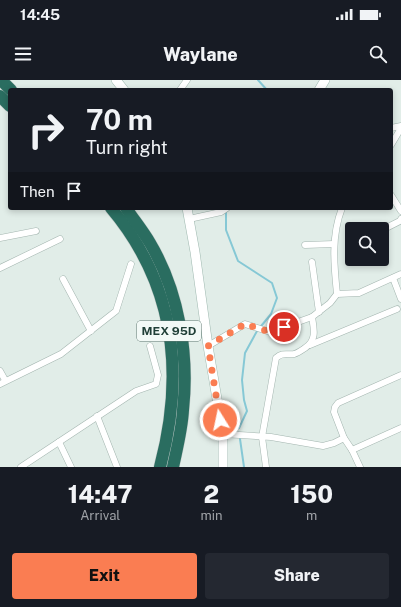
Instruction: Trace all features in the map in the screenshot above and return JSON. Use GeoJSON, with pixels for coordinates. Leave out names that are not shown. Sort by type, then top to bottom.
{"type":"FeatureCollection","features":[{"type":"Feature","properties":{"kind":"highway"},"geometry":{"type":"LineString","coordinates":[[1,80],[9,88]]}},
{"type":"Feature","properties":{"kind":"highway"},"geometry":{"type":"LineString","coordinates":[[0,96],[8,104]]}},
{"type":"Feature","properties":{"kind":"highway","name":"MEX 95D"},"geometry":{"type":"LineString","coordinates":[[113,210],[134,238],[148,264],[163,306],[170,334],[173,363],[172,403],[170,425],[160,467]]}},
{"type":"Feature","properties":{"kind":"highway","name":"MEX 95D"},"geometry":{"type":"LineString","coordinates":[[127,210],[150,243],[160,263],[173,299],[183,343],[184,410],[173,467]]}},
{"type":"Feature","properties":{"kind":"main road"},"geometry":{"type":"LineString","coordinates":[[116,80],[122,88]]}},
{"type":"Feature","properties":{"kind":"main road"},"geometry":{"type":"LineString","coordinates":[[187,210],[223,434],[223,467]]}},
{"type":"Feature","properties":{"kind":"street"},"geometry":{"type":"LineString","coordinates":[[393,141],[401,127]]}},
{"type":"Feature","properties":{"kind":"street"},"geometry":{"type":"LineString","coordinates":[[393,197],[401,211]]}},
{"type":"Feature","properties":{"kind":"street"},"geometry":{"type":"LineString","coordinates":[[189,219],[224,210]]}},
{"type":"Feature","properties":{"kind":"street"},"geometry":{"type":"LineString","coordinates":[[208,346],[245,324],[270,332],[312,317],[330,303],[337,294],[334,271],[334,244],[338,218],[341,210]]}},
{"type":"Feature","properties":{"kind":"street"},"geometry":{"type":"LineString","coordinates":[[389,227],[400,222],[401,220]]}},
{"type":"Feature","properties":{"kind":"street"},"geometry":{"type":"LineString","coordinates":[[0,238],[36,231]]}},
{"type":"Feature","properties":{"kind":"street"},"geometry":{"type":"LineString","coordinates":[[0,268],[60,239]]}},
{"type":"Feature","properties":{"kind":"street"},"geometry":{"type":"LineString","coordinates":[[305,245],[334,244]]}},
{"type":"Feature","properties":{"kind":"street"},"geometry":{"type":"LineString","coordinates":[[312,262],[319,312]]}},
{"type":"Feature","properties":{"kind":"street"},"geometry":{"type":"LineString","coordinates":[[0,371],[3,382],[61,354],[116,311],[131,264]]}},
{"type":"Feature","properties":{"kind":"street"},"geometry":{"type":"LineString","coordinates":[[337,294],[359,293],[401,274]]}},
{"type":"Feature","properties":{"kind":"street"},"geometry":{"type":"LineString","coordinates":[[393,278],[401,299]]}},
{"type":"Feature","properties":{"kind":"street"},"geometry":{"type":"LineString","coordinates":[[63,279],[91,331]]}},
{"type":"Feature","properties":{"kind":"street"},"geometry":{"type":"LineString","coordinates":[[266,467],[262,437],[276,358],[281,354],[296,354],[310,345],[397,309]]}},
{"type":"Feature","properties":{"kind":"street"},"geometry":{"type":"LineString","coordinates":[[310,345],[314,338],[315,332],[312,317]]}},
{"type":"Feature","properties":{"kind":"street"},"geometry":{"type":"LineString","coordinates":[[21,467],[136,390],[156,384],[158,375],[150,346]]}},
{"type":"Feature","properties":{"kind":"street"},"geometry":{"type":"LineString","coordinates":[[360,467],[352,450],[344,438],[334,412],[334,407],[338,403],[401,375]]}},
{"type":"Feature","properties":{"kind":"street"},"geometry":{"type":"LineString","coordinates":[[98,416],[117,467]]}},
{"type":"Feature","properties":{"kind":"street"},"geometry":{"type":"LineString","coordinates":[[352,450],[401,428]]}},
{"type":"Feature","properties":{"kind":"street"},"geometry":{"type":"LineString","coordinates":[[223,434],[262,437],[323,446],[344,438]]}},
{"type":"Feature","properties":{"kind":"street"},"geometry":{"type":"LineString","coordinates":[[59,442],[71,467]]}},
{"type":"Feature","properties":{"kind":"waterway"},"geometry":{"type":"LineString","coordinates":[[258,80],[265,88]]}},
{"type":"Feature","properties":{"kind":"waterway"},"geometry":{"type":"LineString","coordinates":[[226,211],[226,230],[238,261],[272,283],[277,298],[271,314],[257,331],[245,353],[242,380],[244,400],[247,411],[239,428]]}},
{"type":"Feature","properties":{"kind":"waterway"},"geometry":{"type":"LineString","coordinates":[[240,439],[244,467]]}},
{"type":"Feature","properties":{"kind":"route"},"geometry":{"type":"LineString","coordinates":[[220,420],[208,346],[245,324],[270,332],[284,327]]}}]}
